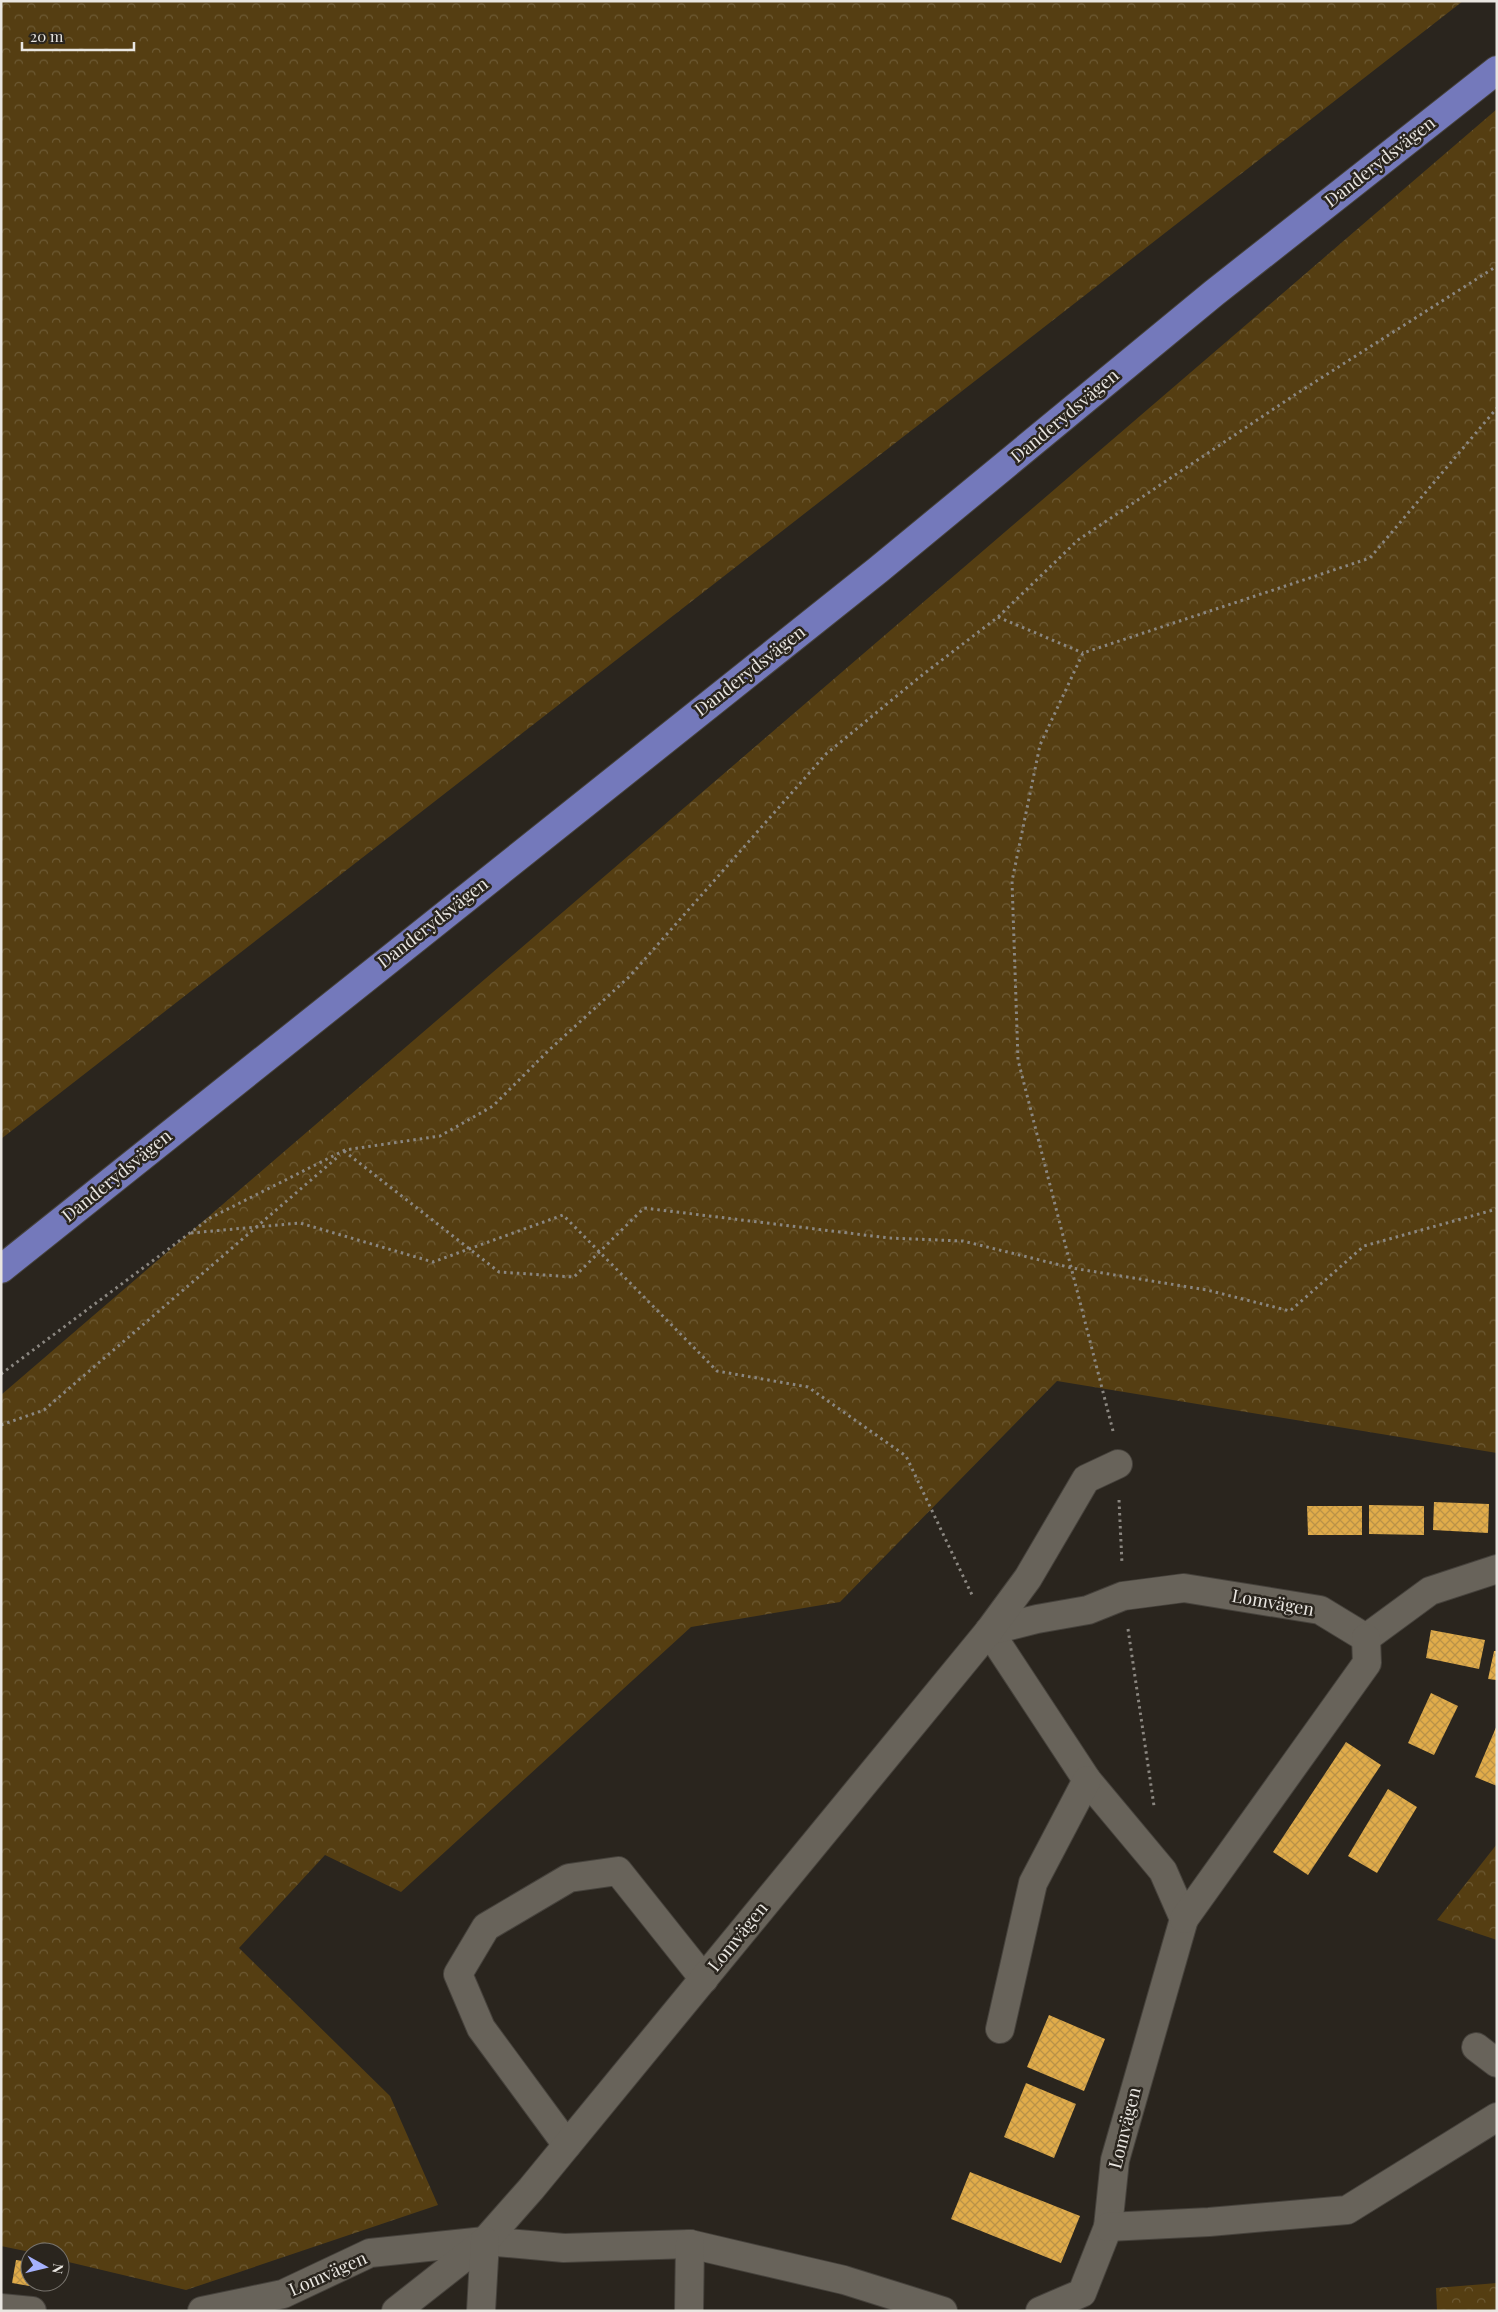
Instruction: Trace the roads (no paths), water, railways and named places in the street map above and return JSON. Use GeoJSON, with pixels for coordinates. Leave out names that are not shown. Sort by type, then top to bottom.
{"type":"FeatureCollection","features":[{"type":"Feature","properties":{"kind":"main road","name":"Danderydsvägen"},"geometry":{"type":"LineString","coordinates":[[1,1269],[878,570],[1214,292],[1497,70]]}},
{"type":"Feature","properties":{"kind":"lane"},"geometry":{"type":"LineString","coordinates":[[1118,1464],[1086,1480],[1028,1578],[989,1631],[1087,1780],[1163,1871],[1184,1919]]}},
{"type":"Feature","properties":{"kind":"lane"},"geometry":{"type":"LineString","coordinates":[[1366,1638],[1430,1590],[1497,1569]]}},
{"type":"Feature","properties":{"kind":"lane","name":"Lomvägen"},"geometry":{"type":"LineString","coordinates":[[486,2241],[567,2146],[989,1631],[1037,1619],[1088,1610],[1123,1596],[1184,1588],[1320,1610],[1366,1638],[1367,1663],[1184,1919],[1148,2038],[1115,2160],[1108,2227],[1085,2302],[1040,2311]]}},
{"type":"Feature","properties":{"kind":"lane"},"geometry":{"type":"LineString","coordinates":[[1000,2029],[1033,1883],[1087,1780]]}},
{"type":"Feature","properties":{"kind":"lane"},"geometry":{"type":"LineString","coordinates":[[567,2146],[480,2028],[458,1974],[486,1927],[569,1878],[618,1871],[704,1979]]}},
{"type":"Feature","properties":{"kind":"lane"},"geometry":{"type":"LineString","coordinates":[[1108,2227],[1209,2222],[1347,2210],[1497,2117]]}},
{"type":"Feature","properties":{"kind":"lane"},"geometry":{"type":"LineString","coordinates":[[396,2311],[486,2241]]}},
{"type":"Feature","properties":{"kind":"lane"},"geometry":{"type":"LineString","coordinates":[[481,2311],[486,2241]]}},
{"type":"Feature","properties":{"kind":"lane","name":"Lomvägen"},"geometry":{"type":"LineString","coordinates":[[202,2311],[283,2294],[370,2253],[486,2241],[564,2248],[690,2244],[844,2280],[944,2311]]}},
{"type":"Feature","properties":{"kind":"lane"},"geometry":{"type":"LineString","coordinates":[[689,2311],[690,2244]]}},
{"type":"Feature","properties":{"kind":"lane"},"geometry":{"type":"LineString","coordinates":[[1,2308],[32,2311]]}}]}
